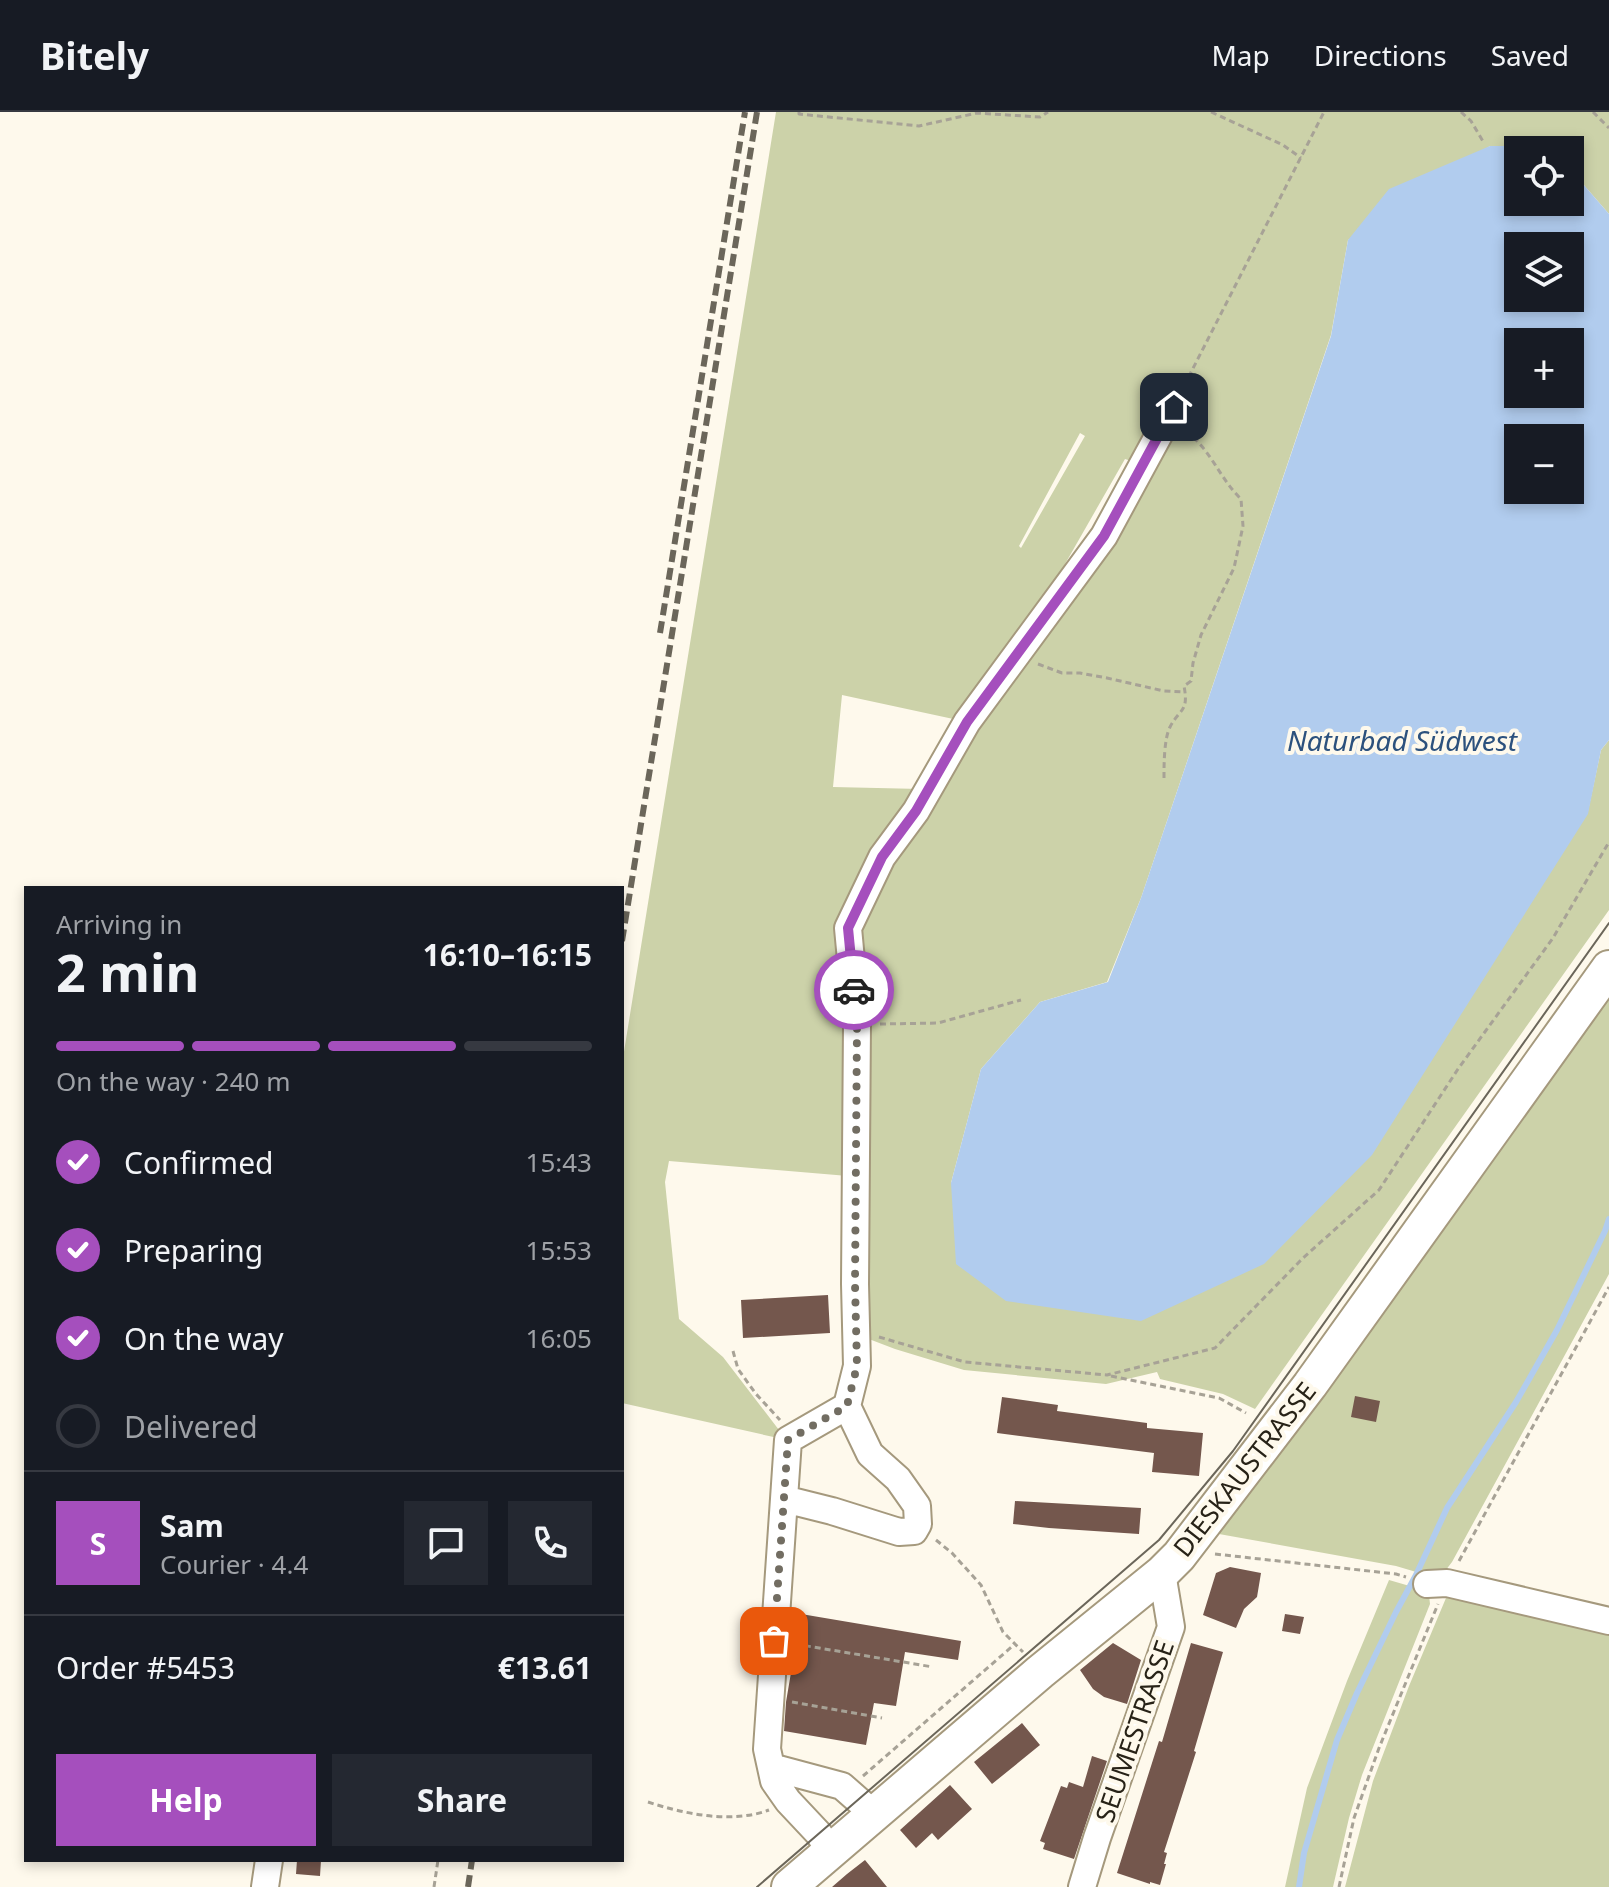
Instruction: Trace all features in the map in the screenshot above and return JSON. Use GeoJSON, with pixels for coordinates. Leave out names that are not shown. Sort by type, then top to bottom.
{"type":"FeatureCollection","features":[{"type":"Feature","properties":{"kind":"main road","name":"DIESKAUSTRASSE"},"geometry":{"type":"LineString","coordinates":[[789,1887],[1170,1565],[1310,1385],[1609,968]]}},
{"type":"Feature","properties":{"kind":"street"},"geometry":{"type":"LineString","coordinates":[[784,1499],[899,1532],[914,1531],[918,1524],[917,1506],[898,1479],[870,1454],[847,1406],[857,1366],[857,1024],[848,928],[882,857],[916,811],[967,722],[1104,536],[1170,412]]}},
{"type":"Feature","properties":{"kind":"street"},"geometry":{"type":"LineString","coordinates":[[831,1852],[774,1781],[767,1749],[788,1440],[847,1406]]}},
{"type":"Feature","properties":{"kind":"street","name":"SEUMESTRASSE"},"geometry":{"type":"LineString","coordinates":[[1082,1887],[1171,1627],[1170,1565]]}},
{"type":"Feature","properties":{"kind":"street"},"geometry":{"type":"LineString","coordinates":[[1437,1584],[1609,1621]]}},
{"type":"Feature","properties":{"kind":"street"},"geometry":{"type":"LineString","coordinates":[[771,1767],[842,1786],[875,1815]]}},
{"type":"Feature","properties":{"kind":"street"},"geometry":{"type":"LineString","coordinates":[[265,1887],[269,1862]]}},
{"type":"Feature","properties":{"kind":"path"},"geometry":{"type":"LineString","coordinates":[[799,112],[855,121],[919,126],[977,113],[1040,117],[1048,112]]}},
{"type":"Feature","properties":{"kind":"path"},"geometry":{"type":"LineString","coordinates":[[1211,112],[1283,145],[1301,158]]}},
{"type":"Feature","properties":{"kind":"path"},"geometry":{"type":"LineString","coordinates":[[1164,778],[1169,728],[1183,711],[1186,697],[1184,686],[1191,681],[1201,635],[1234,568],[1243,526],[1241,499],[1229,488],[1211,456],[1203,451],[1170,412],[1324,112]]}},
{"type":"Feature","properties":{"kind":"path"},"geometry":{"type":"LineString","coordinates":[[1461,112],[1471,121],[1484,143]]}},
{"type":"Feature","properties":{"kind":"path"},"geometry":{"type":"LineString","coordinates":[[1593,112],[1609,128]]}},
{"type":"Feature","properties":{"kind":"path"},"geometry":{"type":"LineString","coordinates":[[1015,657],[1062,673],[1080,673],[1164,691],[1185,692]]}},
{"type":"Feature","properties":{"kind":"path"},"geometry":{"type":"LineString","coordinates":[[1107,1375],[1215,1348],[1303,1258],[1379,1190],[1458,1069],[1553,938],[1609,842]]}},
{"type":"Feature","properties":{"kind":"path"},"geometry":{"type":"LineString","coordinates":[[857,1024],[938,1023],[1021,1000]]}},
{"type":"Feature","properties":{"kind":"path"},"geometry":{"type":"LineString","coordinates":[[1339,1887],[1354,1818],[1437,1584],[1609,1287]]}},
{"type":"Feature","properties":{"kind":"path"},"geometry":{"type":"LineString","coordinates":[[856,1327],[887,1341],[965,1362],[1107,1375],[1219,1398],[1246,1413]]}},
{"type":"Feature","properties":{"kind":"path"},"geometry":{"type":"LineString","coordinates":[[733,1351],[738,1369],[756,1394],[795,1436]]}},
{"type":"Feature","properties":{"kind":"path"},"geometry":{"type":"LineString","coordinates":[[918,1524],[952,1553],[981,1585],[1003,1632],[1026,1655]]}},
{"type":"Feature","properties":{"kind":"path"},"geometry":{"type":"LineString","coordinates":[[1170,1565],[1224,1554],[1396,1574]]}},
{"type":"Feature","properties":{"kind":"path"},"geometry":{"type":"LineString","coordinates":[[774,1641],[933,1667]]}},
{"type":"Feature","properties":{"kind":"path"},"geometry":{"type":"LineString","coordinates":[[874,1767],[1015,1644]]}},
{"type":"Feature","properties":{"kind":"path"},"geometry":{"type":"LineString","coordinates":[[770,1699],[882,1718]]}},
{"type":"Feature","properties":{"kind":"path"},"geometry":{"type":"LineString","coordinates":[[648,1802],[693,1813],[736,1816],[765,1812],[788,1801]]}},
{"type":"Feature","properties":{"kind":"path"},"geometry":{"type":"LineString","coordinates":[[434,1887],[438,1862]]}},
{"type":"Feature","properties":{"kind":"green space"},"geometry":{"type":"Polygon","coordinates":[[[776,112],[1609,112],[1609,214],[1584,185],[1584,136],[1504,136],[1504,146],[1490,146],[1348,240],[1331,335],[1141,898],[1107,982],[1040,1002],[981,1069],[951,1183],[1588,811],[1601,750],[1609,740],[1609,910],[1255,1409],[1223,1394],[1160,1379],[1157,1372],[1106,1384],[964,1370],[848,1331],[848,1176],[669,1161],[665,1182],[679,1319],[723,1357],[779,1430],[778,1438],[624,1403],[624,1052],[776,112]],[[1080,433],[1019,546],[1021,548],[1085,436],[1080,433]],[[1125,459],[1061,571],[1067,574],[1134,462],[1125,459]],[[842,695],[833,787],[921,789],[958,720],[842,695]]]}},
{"type":"Feature","properties":{"kind":"green space"},"geometry":{"type":"Polygon","coordinates":[[[1609,997],[1609,1274],[1452,1562],[1442,1575],[1433,1577],[1396,1566],[1219,1534],[1609,997]]]}},
{"type":"Feature","properties":{"kind":"green space"},"geometry":{"type":"Polygon","coordinates":[[[1389,1580],[1420,1589],[1429,1595],[1430,1604],[1362,1775],[1333,1887],[1285,1887],[1307,1788],[1389,1580]]]}},
{"type":"Feature","properties":{"kind":"green space"},"geometry":{"type":"Polygon","coordinates":[[[1452,1593],[1609,1632],[1609,1887],[1345,1887],[1373,1781],[1409,1686],[1446,1598],[1452,1593]]]}},
{"type":"Feature","properties":{"kind":"water","name":"Naturbad Südwest"},"geometry":{"type":"Polygon","coordinates":[[[1490,146],[1504,146],[1504,216],[1584,216],[1584,185],[1609,214],[1609,740],[1601,750],[1588,814],[1372,1155],[1264,1264],[1141,1321],[1006,1301],[956,1264],[951,1183],[981,1069],[1040,1002],[1108,982],[1141,898],[1331,336],[1348,240],[1389,189],[1490,146]]]}},
{"type":"Feature","properties":{"kind":"building"},"geometry":{"type":"Polygon","coordinates":[[[828,1295],[830,1333],[743,1338],[741,1300],[828,1295]]]}},
{"type":"Feature","properties":{"kind":"building"},"geometry":{"type":"Polygon","coordinates":[[[1355,1396],[1380,1401],[1376,1422],[1351,1417],[1355,1396]]]}},
{"type":"Feature","properties":{"kind":"building"},"geometry":{"type":"Polygon","coordinates":[[[1002,1397],[1058,1405],[1057,1411],[1147,1423],[1147,1428],[1203,1433],[1199,1476],[1152,1472],[1154,1453],[997,1433],[1002,1397]]]}},
{"type":"Feature","properties":{"kind":"building"},"geometry":{"type":"Polygon","coordinates":[[[1015,1501],[1141,1508],[1139,1534],[1013,1524],[1015,1501]]]}},
{"type":"Feature","properties":{"kind":"building"},"geometry":{"type":"Polygon","coordinates":[[[1230,1567],[1261,1573],[1257,1597],[1244,1609],[1236,1628],[1203,1615],[1216,1573],[1230,1567]]]}},
{"type":"Feature","properties":{"kind":"building"},"geometry":{"type":"Polygon","coordinates":[[[801,1614],[961,1641],[958,1660],[905,1652],[896,1706],[874,1703],[866,1745],[784,1731],[801,1614]]]}},
{"type":"Feature","properties":{"kind":"building"},"geometry":{"type":"Polygon","coordinates":[[[1285,1614],[1304,1617],[1300,1634],[1282,1631],[1285,1614]]]}},
{"type":"Feature","properties":{"kind":"building"},"geometry":{"type":"Polygon","coordinates":[[[1113,1643],[1141,1660],[1127,1704],[1104,1697],[1093,1689],[1080,1670],[1113,1643]]]}},
{"type":"Feature","properties":{"kind":"building"},"geometry":{"type":"Polygon","coordinates":[[[1191,1643],[1223,1652],[1164,1852],[1167,1853],[1166,1864],[1160,1885],[1150,1884],[1117,1873],[1159,1741],[1162,1742],[1191,1643]]]}},
{"type":"Feature","properties":{"kind":"building"},"geometry":{"type":"Polygon","coordinates":[[[1022,1723],[1040,1745],[992,1784],[974,1762],[1022,1723]]]}},
{"type":"Feature","properties":{"kind":"building"},"geometry":{"type":"Polygon","coordinates":[[[1092,1756],[1107,1761],[1074,1859],[1043,1849],[1045,1843],[1040,1841],[1061,1786],[1067,1788],[1069,1782],[1083,1787],[1092,1756]]]}},
{"type":"Feature","properties":{"kind":"building"},"geometry":{"type":"Polygon","coordinates":[[[950,1785],[972,1809],[938,1840],[932,1833],[916,1848],[900,1830],[950,1785]]]}},
{"type":"Feature","properties":{"kind":"building"},"geometry":{"type":"Polygon","coordinates":[[[865,1860],[887,1887],[832,1887],[847,1874],[865,1860]]]}},
{"type":"Feature","properties":{"kind":"building"},"geometry":{"type":"Polygon","coordinates":[[[297,1862],[321,1862],[320,1876],[296,1874],[297,1862]]]}},
{"type":"Feature","properties":{"kind":"waterway"},"geometry":{"type":"LineString","coordinates":[[1299,1887],[1304,1853],[1337,1740],[1357,1693],[1447,1508],[1516,1402],[1557,1330],[1609,1219]]}},
{"type":"Feature","properties":{"kind":"tram line"},"geometry":{"type":"LineString","coordinates":[[757,1887],[1159,1540],[1233,1451],[1609,923]]}},
{"type":"Feature","properties":{"kind":"railway"},"geometry":{"type":"LineString","coordinates":[[660,633],[745,112]]}},
{"type":"Feature","properties":{"kind":"railway"},"geometry":{"type":"LineString","coordinates":[[624,929],[757,112]]}},
{"type":"Feature","properties":{"kind":"railway"},"geometry":{"type":"LineString","coordinates":[[468,1887],[472,1862]]}},
{"type":"Feature","properties":{"kind":"way so far"},"geometry":{"type":"LineString","coordinates":[[774,1641],[788,1440],[847,1406],[857,1366],[857,1024],[854,990]]}},
{"type":"Feature","properties":{"kind":"route"},"geometry":{"type":"LineString","coordinates":[[854,990],[848,928],[882,857],[916,811],[967,722],[1104,536],[1174,407]]}}]}
